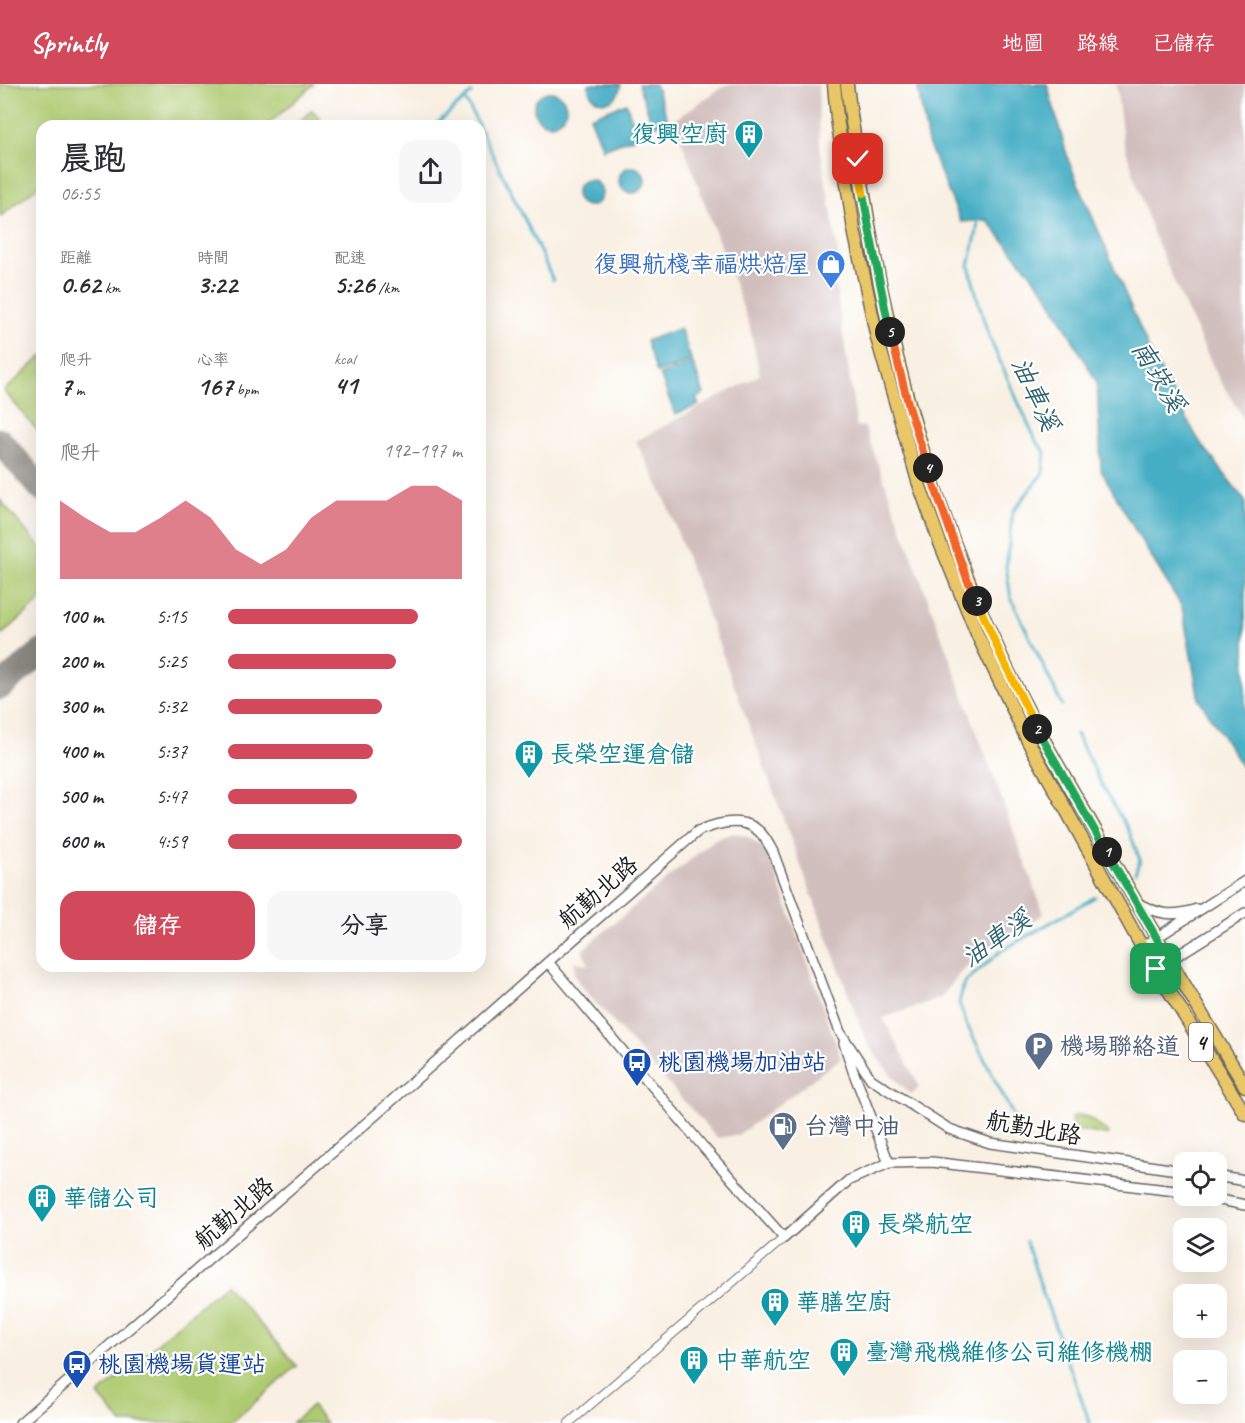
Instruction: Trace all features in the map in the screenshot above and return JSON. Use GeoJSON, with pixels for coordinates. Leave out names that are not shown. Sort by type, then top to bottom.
{"type":"FeatureCollection","features":[{"type":"Feature","properties":{"kind":"main road","name":"4"},"geometry":{"type":"LineString","coordinates":[[834,84],[854,230],[877,338],[918,481],[940,543],[978,636],[1028,741],[1142,947],[1245,1114]]}},
{"type":"Feature","properties":{"kind":"main road","name":"4"},"geometry":{"type":"LineString","coordinates":[[847,84],[869,228],[890,333],[909,407],[937,496],[967,579],[1039,733],[1245,1086]]}},
{"type":"Feature","properties":{"kind":"street","name":"航勤北路"},"geometry":{"type":"LineString","coordinates":[[20,1423],[379,1112],[698,831],[725,822],[754,827],[765,837],[773,852],[840,1032],[871,1079],[948,1129],[990,1143],[1173,1169]]}},
{"type":"Feature","properties":{"kind":"street"},"geometry":{"type":"LineString","coordinates":[[1142,947],[1245,881]]}},
{"type":"Feature","properties":{"kind":"street"},"geometry":{"type":"LineString","coordinates":[[1136,902],[1152,911],[1170,914],[1189,912],[1208,905]]}},
{"type":"Feature","properties":{"kind":"street"},"geometry":{"type":"LineString","coordinates":[[1156,969],[1245,913]]}},
{"type":"Feature","properties":{"kind":"street"},"geometry":{"type":"LineString","coordinates":[[548,962],[705,1149],[784,1238]]}},
{"type":"Feature","properties":{"kind":"street"},"geometry":{"type":"LineString","coordinates":[[840,1032],[889,1163]]}},
{"type":"Feature","properties":{"kind":"street"},"geometry":{"type":"LineString","coordinates":[[569,1423],[849,1180],[889,1163],[932,1162],[1173,1191]]}},
{"type":"Feature","properties":{"kind":"street"},"geometry":{"type":"LineString","coordinates":[[1227,1178],[1245,1181]]}},
{"type":"Feature","properties":{"kind":"street"},"geometry":{"type":"LineString","coordinates":[[1227,1201],[1245,1205]]}},
{"type":"Feature","properties":{"kind":"shaded area"},"geometry":{"type":"Polygon","coordinates":[[[727,84],[818,84],[820,146],[840,264],[833,268],[857,427],[864,426],[1044,914],[997,943],[961,972],[941,998],[883,1018],[920,1087],[911,1094],[880,1061],[861,1028],[665,499],[636,441],[760,375],[749,324],[674,120],[727,84]]]}},
{"type":"Feature","properties":{"kind":"shaded area"},"geometry":{"type":"Polygon","coordinates":[[[1116,84],[1245,84],[1245,421],[1218,377],[1151,228],[1123,140],[1116,84]]]}},
{"type":"Feature","properties":{"kind":"shaded area"},"geometry":{"type":"Polygon","coordinates":[[[734,833],[748,837],[768,852],[841,1058],[738,1135],[717,1138],[579,984],[574,973],[575,961],[589,965],[582,950],[715,839],[734,833]]]}},
{"type":"Feature","properties":{"kind":"green space"},"geometry":{"type":"Polygon","coordinates":[[[0,84],[314,84],[273,120],[36,120],[36,188],[0,217],[0,84]]]}},
{"type":"Feature","properties":{"kind":"green space"},"geometry":{"type":"Polygon","coordinates":[[[312,110],[321,120],[301,120],[312,110]]]}},
{"type":"Feature","properties":{"kind":"green space"},"geometry":{"type":"Polygon","coordinates":[[[36,362],[36,429],[4,391],[36,362]]]}},
{"type":"Feature","properties":{"kind":"green space"},"geometry":{"type":"Polygon","coordinates":[[[0,500],[36,543],[36,605],[0,636],[0,500]]]}},
{"type":"Feature","properties":{"kind":"green space"},"geometry":{"type":"Polygon","coordinates":[[[1080,1115],[1087,1117],[1109,1134],[1076,1130],[1071,1120],[1072,1117],[1080,1115]]]}},
{"type":"Feature","properties":{"kind":"green space"},"geometry":{"type":"Polygon","coordinates":[[[225,1284],[297,1366],[231,1423],[122,1423],[98,1395],[225,1284]]]}},
{"type":"Feature","properties":{"kind":"green space"},"geometry":{"type":"Polygon","coordinates":[[[312,1406],[326,1423],[292,1423],[312,1406]]]}},
{"type":"Feature","properties":{"kind":"water"},"geometry":{"type":"Polygon","coordinates":[[[588,84],[621,84],[615,98],[604,102],[593,98],[588,84]]]}},
{"type":"Feature","properties":{"kind":"water"},"geometry":{"type":"Polygon","coordinates":[[[638,84],[655,84],[668,120],[653,126],[638,84]]]}},
{"type":"Feature","properties":{"kind":"water","name":"南崁溪"},"geometry":{"type":"Polygon","coordinates":[[[917,84],[1047,84],[1069,162],[1149,349],[1198,439],[1245,501],[1245,772],[1199,699],[1182,607],[1101,470],[1097,383],[1047,294],[987,220],[961,222],[928,143],[917,84]]]}},
{"type":"Feature","properties":{"kind":"water"},"geometry":{"type":"Polygon","coordinates":[[[550,92],[562,96],[566,108],[562,120],[550,124],[538,120],[534,108],[538,96],[550,92]]]}},
{"type":"Feature","properties":{"kind":"water"},"geometry":{"type":"Polygon","coordinates":[[[626,103],[638,136],[603,149],[590,117],[626,103]]]}},
{"type":"Feature","properties":{"kind":"water"},"geometry":{"type":"Polygon","coordinates":[[[632,167],[641,171],[645,180],[641,189],[632,193],[623,189],[619,180],[623,171],[632,167]]]}},
{"type":"Feature","properties":{"kind":"water"},"geometry":{"type":"Polygon","coordinates":[[[589,180],[598,184],[602,193],[598,202],[589,206],[580,202],[576,193],[580,184],[589,180]]]}},
{"type":"Feature","properties":{"kind":"water"},"geometry":{"type":"Polygon","coordinates":[[[680,328],[692,361],[657,373],[646,341],[680,328]]]}},
{"type":"Feature","properties":{"kind":"water"},"geometry":{"type":"Polygon","coordinates":[[[693,363],[704,394],[696,398],[699,405],[675,414],[660,375],[693,363]]]}},
{"type":"Feature","properties":{"kind":"waterway"},"geometry":{"type":"LineString","coordinates":[[441,120],[472,93]]}},
{"type":"Feature","properties":{"kind":"waterway"},"geometry":{"type":"LineString","coordinates":[[465,99],[476,120]]}},
{"type":"Feature","properties":{"kind":"waterway"},"geometry":{"type":"LineString","coordinates":[[486,141],[553,280]]}},
{"type":"Feature","properties":{"kind":"waterway","name":"油車溪"},"geometry":{"type":"LineString","coordinates":[[978,218],[969,266],[979,304],[990,339],[1036,441],[1045,452],[1043,473],[1013,511],[1006,567],[1011,598],[1062,705]]}},
{"type":"Feature","properties":{"kind":"waterway","name":"油車溪"},"geometry":{"type":"LineString","coordinates":[[1076,734],[1105,791],[1129,831],[1140,860],[1135,873]]}},
{"type":"Feature","properties":{"kind":"waterway","name":"油車溪"},"geometry":{"type":"LineString","coordinates":[[1020,1129],[967,1025],[959,1003],[964,983],[1001,951],[1095,897]]}},
{"type":"Feature","properties":{"kind":"waterway","name":"油車溪"},"geometry":{"type":"LineString","coordinates":[[1026,1241],[1090,1423]]}},
{"type":"Feature","properties":{"kind":"taxiway"},"geometry":{"type":"LineString","coordinates":[[0,441],[36,482]]}},
{"type":"Feature","properties":{"kind":"taxiway"},"geometry":{"type":"LineString","coordinates":[[0,687],[36,657]]}},
{"type":"Feature","properties":{"kind":"place","name":"復興空廚"},"geometry":{"type":"Point","coordinates":[749,160]}},
{"type":"Feature","properties":{"kind":"place","name":"復興航棧幸福烘焙屋"},"geometry":{"type":"Point","coordinates":[831,290]}},
{"type":"Feature","properties":{"kind":"place","name":"長榮空運倉儲"},"geometry":{"type":"Point","coordinates":[529,780]}},
{"type":"Feature","properties":{"kind":"place","name":"機場聯絡道"},"geometry":{"type":"Point","coordinates":[1039,1072]}},
{"type":"Feature","properties":{"kind":"place","name":"桃園機場加油站"},"geometry":{"type":"Point","coordinates":[637,1088]}},
{"type":"Feature","properties":{"kind":"place","name":"台灣中油"},"geometry":{"type":"Point","coordinates":[783,1152]}},
{"type":"Feature","properties":{"kind":"place","name":"華儲公司"},"geometry":{"type":"Point","coordinates":[42,1224]}},
{"type":"Feature","properties":{"kind":"place","name":"長榮航空"},"geometry":{"type":"Point","coordinates":[856,1250]}},
{"type":"Feature","properties":{"kind":"place","name":"華膳空廚"},"geometry":{"type":"Point","coordinates":[775,1328]}},
{"type":"Feature","properties":{"kind":"place","name":"臺灣飛機維修公司維修機棚"},"geometry":{"type":"Point","coordinates":[844,1378]}},
{"type":"Feature","properties":{"kind":"place","name":"中華航空"},"geometry":{"type":"Point","coordinates":[694,1386]}},
{"type":"Feature","properties":{"kind":"place","name":"桃園機場貨運站"},"geometry":{"type":"Point","coordinates":[77,1390]}},
{"type":"Feature","properties":{"kind":"route"},"geometry":{"type":"LineString","coordinates":[[858,159],[892,343],[937,496],[967,579],[1039,733],[1170,961],[1156,969]]}}]}
